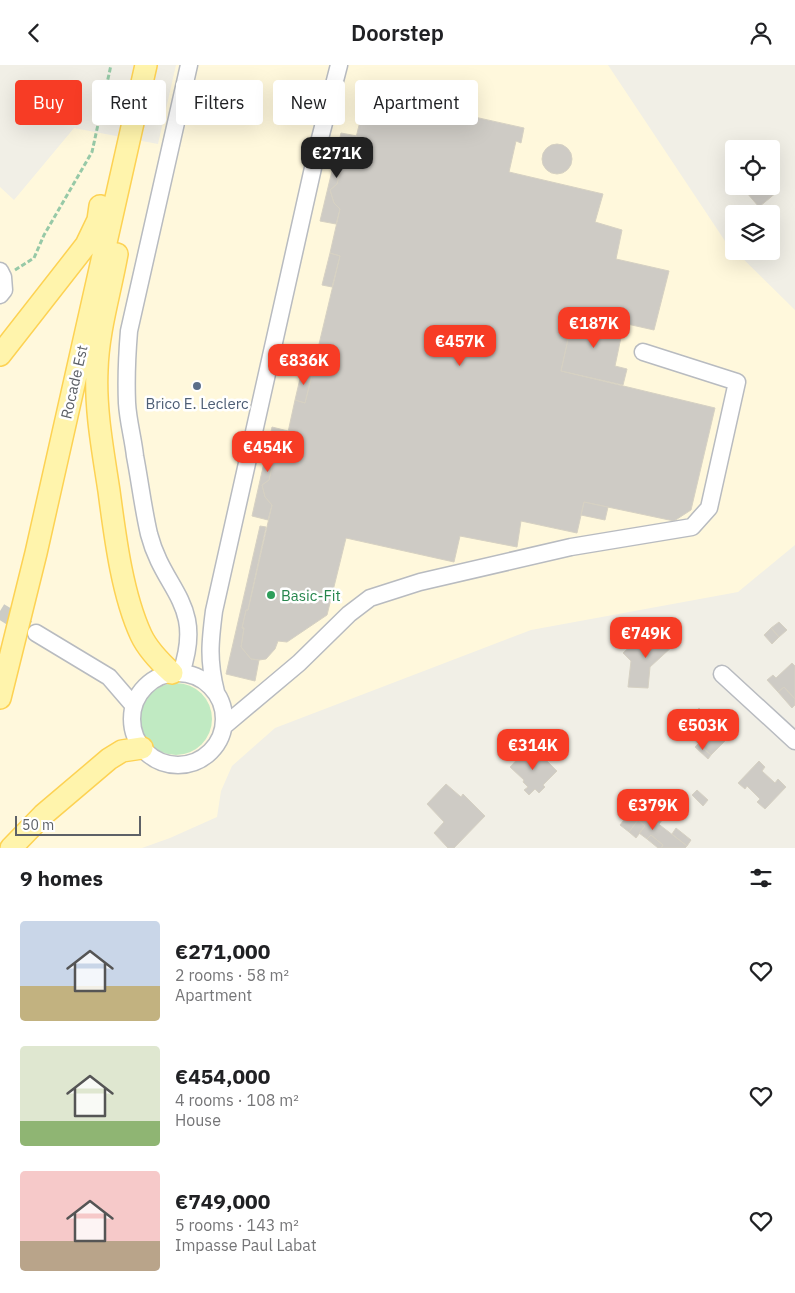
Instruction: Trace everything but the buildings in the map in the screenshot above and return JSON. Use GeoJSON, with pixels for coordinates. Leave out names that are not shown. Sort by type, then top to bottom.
{"type":"FeatureCollection","features":[{"type":"Feature","properties":{"kind":"main road"},"geometry":{"type":"LineString","coordinates":[[0,355],[86,245],[93,233],[98,220],[133,65]]}},
{"type":"Feature","properties":{"kind":"main road","name":"Rocade Est"},"geometry":{"type":"LineString","coordinates":[[143,80],[146,65]]}},
{"type":"Feature","properties":{"kind":"main road"},"geometry":{"type":"LineString","coordinates":[[133,125],[132,172],[111,286],[101,328],[96,371],[99,428],[115,535],[131,605],[141,636],[156,658],[176,673]]}},
{"type":"Feature","properties":{"kind":"main road","name":"Rocade Est"},"geometry":{"type":"LineString","coordinates":[[0,699],[36,553],[133,125]]}},
{"type":"Feature","properties":{"kind":"main road"},"geometry":{"type":"LineString","coordinates":[[11,848],[43,815],[109,759],[122,751],[142,749]]}},
{"type":"Feature","properties":{"kind":"street"},"geometry":{"type":"LineString","coordinates":[[176,673],[186,656],[189,636],[186,615],[182,601],[160,561],[150,537],[127,405],[126,368],[128,331],[189,65]]}},
{"type":"Feature","properties":{"kind":"street"},"geometry":{"type":"LineString","coordinates":[[216,692],[211,672],[209,650],[214,611],[317,150],[339,65]]}},
{"type":"Feature","properties":{"kind":"street"},"geometry":{"type":"LineString","coordinates":[[0,295],[4,290],[2,274]]}},
{"type":"Feature","properties":{"kind":"street"},"geometry":{"type":"LineString","coordinates":[[224,726],[300,663],[349,614],[370,598],[420,582],[571,547],[692,527],[709,508],[737,382],[643,352]]}},
{"type":"Feature","properties":{"kind":"street"},"geometry":{"type":"LineString","coordinates":[[36,633],[109,677],[134,706]]}},
{"type":"Feature","properties":{"kind":"street"},"geometry":{"type":"LineString","coordinates":[[176,673],[194,676],[206,682],[216,692],[222,702],[224,726],[215,748],[206,756],[190,764],[172,766],[161,763],[142,749],[132,728],[134,706],[137,698],[147,685],[163,676],[176,673]]}},
{"type":"Feature","properties":{"kind":"street"},"geometry":{"type":"LineString","coordinates":[[722,673],[795,741]]}},
{"type":"Feature","properties":{"kind":"street"},"geometry":{"type":"LineString","coordinates":[[109,677],[147,685]]}},
{"type":"Feature","properties":{"kind":"path"},"geometry":{"type":"LineString","coordinates":[[2,274],[34,259],[44,235],[92,152],[111,65]]}},
{"type":"Feature","properties":{"kind":"shaded area"},"geometry":{"type":"Polygon","coordinates":[[[176,65],[608,65],[725,241],[725,260],[744,260],[795,310],[795,545],[738,592],[531,630],[275,728],[232,766],[221,791],[217,817],[170,838],[142,848],[0,848],[0,187],[14,200],[74,128],[158,144],[162,125],[166,125],[166,109],[176,65]]]}},
{"type":"Feature","properties":{"kind":"green space"},"geometry":{"type":"Polygon","coordinates":[[[176,683],[196,689],[206,699],[212,719],[206,739],[196,749],[176,755],[156,749],[146,739],[140,719],[146,699],[156,689],[176,683]]]}},
{"type":"Feature","properties":{"kind":"tunnel"},"geometry":{"type":"LineString","coordinates":[[0,611],[28,628]]}},
{"type":"Feature","properties":{"kind":"place","name":"Brico E. Leclerc"},"geometry":{"type":"Point","coordinates":[197,386]}},
{"type":"Feature","properties":{"kind":"place","name":"Basic-Fit"},"geometry":{"type":"Point","coordinates":[271,595]}}]}
